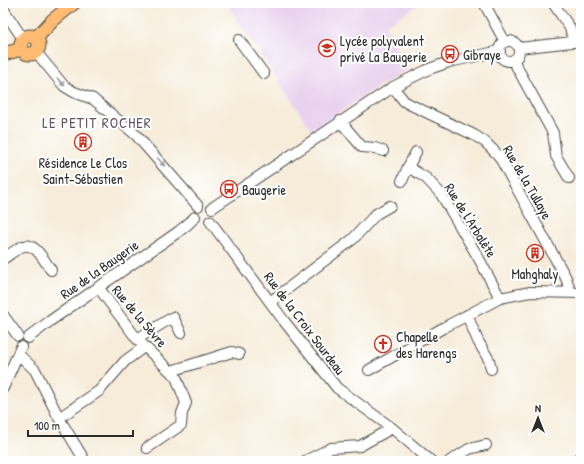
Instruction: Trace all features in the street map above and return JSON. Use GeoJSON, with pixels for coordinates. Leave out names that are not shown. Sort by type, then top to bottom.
{"type":"FeatureCollection","features":[{"type":"Feature","properties":{"kind":"main road"},"geometry":{"type":"LineString","coordinates":[[3,54],[27,42],[74,3]]}},
{"type":"Feature","properties":{"kind":"main road"},"geometry":{"type":"LineString","coordinates":[[27,42],[39,45],[36,52]]}},
{"type":"Feature","properties":{"kind":"street"},"geometry":{"type":"LineString","coordinates":[[212,208],[393,87],[429,69],[502,46],[513,41],[519,48],[518,55],[513,60],[504,59],[501,56],[502,46],[484,3]]}},
{"type":"Feature","properties":{"kind":"street"},"geometry":{"type":"LineString","coordinates":[[519,48],[578,41],[553,3]]}},
{"type":"Feature","properties":{"kind":"street"},"geometry":{"type":"LineString","coordinates":[[4,10],[19,33],[27,42]]}},
{"type":"Feature","properties":{"kind":"street"},"geometry":{"type":"LineString","coordinates":[[239,40],[264,74]]}},
{"type":"Feature","properties":{"kind":"street"},"geometry":{"type":"LineString","coordinates":[[36,52],[64,86],[74,92],[93,99],[133,132],[198,206]]}},
{"type":"Feature","properties":{"kind":"street"},"geometry":{"type":"LineString","coordinates":[[513,60],[553,132],[556,156],[569,178]]}},
{"type":"Feature","properties":{"kind":"street","name":"Rue de la Tullaye"},"geometry":{"type":"LineString","coordinates":[[393,87],[404,101],[474,135],[486,142],[493,149],[499,156],[566,278],[576,293]]}},
{"type":"Feature","properties":{"kind":"street"},"geometry":{"type":"LineString","coordinates":[[340,121],[362,147],[376,148],[383,151]]}},
{"type":"Feature","properties":{"kind":"street"},"geometry":{"type":"LineString","coordinates":[[402,181],[416,152]]}},
{"type":"Feature","properties":{"kind":"street","name":"Rue de l'Arbalète"},"geometry":{"type":"LineString","coordinates":[[408,167],[426,178],[441,194],[482,263],[500,298]]}},
{"type":"Feature","properties":{"kind":"street"},"geometry":{"type":"LineString","coordinates":[[207,204],[212,208],[213,217],[210,221],[201,223],[193,220],[195,210],[198,206],[207,204]]}},
{"type":"Feature","properties":{"kind":"street"},"geometry":{"type":"LineString","coordinates":[[270,302],[354,239],[376,214],[390,206]]}},
{"type":"Feature","properties":{"kind":"street","name":"Rue de la Baugerie"},"geometry":{"type":"LineString","coordinates":[[20,351],[27,346],[29,342],[23,337],[50,321],[193,220]]}},
{"type":"Feature","properties":{"kind":"street","name":"Rue de la Croix Sourdeau"},"geometry":{"type":"LineString","coordinates":[[210,221],[270,302],[337,388],[392,428],[431,461]]}},
{"type":"Feature","properties":{"kind":"street"},"geometry":{"type":"LineString","coordinates":[[3,259],[22,246],[31,246],[38,251],[51,270]]}},
{"type":"Feature","properties":{"kind":"street","name":"Rue de la Sèvre"},"geometry":{"type":"LineString","coordinates":[[98,287],[141,343],[176,377],[186,403],[182,413],[181,425],[147,448]]}},
{"type":"Feature","properties":{"kind":"street"},"geometry":{"type":"LineString","coordinates":[[369,370],[500,298],[530,292],[576,293]]}},
{"type":"Feature","properties":{"kind":"street"},"geometry":{"type":"LineString","coordinates":[[3,315],[23,337]]}},
{"type":"Feature","properties":{"kind":"street"},"geometry":{"type":"LineString","coordinates":[[467,315],[478,341],[489,360],[491,369]]}},
{"type":"Feature","properties":{"kind":"street"},"geometry":{"type":"LineString","coordinates":[[59,418],[99,391],[141,343],[173,317],[181,334]]}},
{"type":"Feature","properties":{"kind":"street"},"geometry":{"type":"LineString","coordinates":[[3,388],[9,372],[20,351],[35,370],[59,418],[85,461]]}},
{"type":"Feature","properties":{"kind":"street"},"geometry":{"type":"LineString","coordinates":[[171,371],[232,352],[240,354]]}},
{"type":"Feature","properties":{"kind":"street"},"geometry":{"type":"LineString","coordinates":[[305,461],[331,448],[360,446],[392,428]]}},
{"type":"Feature","properties":{"kind":"street"},"geometry":{"type":"LineString","coordinates":[[450,461],[469,449],[486,445]]}},
{"type":"Feature","properties":{"kind":"street"},"geometry":{"type":"LineString","coordinates":[[576,461],[581,457]]}},
{"type":"Feature","properties":{"kind":"shaded area","name":"Lycée polyvalent privé La Baugerie"},"geometry":{"type":"Polygon","coordinates":[[[226,3],[418,3],[419,4],[385,26],[409,69],[379,86],[312,131],[226,3]]]}},
{"type":"Feature","properties":{"kind":"place","name":"Lycée polyvalent privé La Baugerie"},"geometry":{"type":"Point","coordinates":[327,48]}},
{"type":"Feature","properties":{"kind":"place","name":"Gibraye"},"geometry":{"type":"Point","coordinates":[450,54]}},
{"type":"Feature","properties":{"kind":"place","name":"Résidence Le Clos Saint-Sébastien"},"geometry":{"type":"Point","coordinates":[83,142]}},
{"type":"Feature","properties":{"kind":"place","name":"Baugerie"},"geometry":{"type":"Point","coordinates":[229,189]}},
{"type":"Feature","properties":{"kind":"place","name":"Mahghaly"},"geometry":{"type":"Point","coordinates":[535,253]}},
{"type":"Feature","properties":{"kind":"place","name":"Chapelle des Harengs"},"geometry":{"type":"Point","coordinates":[383,344]}},
{"type":"Feature","properties":{"kind":"district","name":"LE PETIT ROCHER"},"geometry":{"type":"Point","coordinates":[97,122]}}]}
